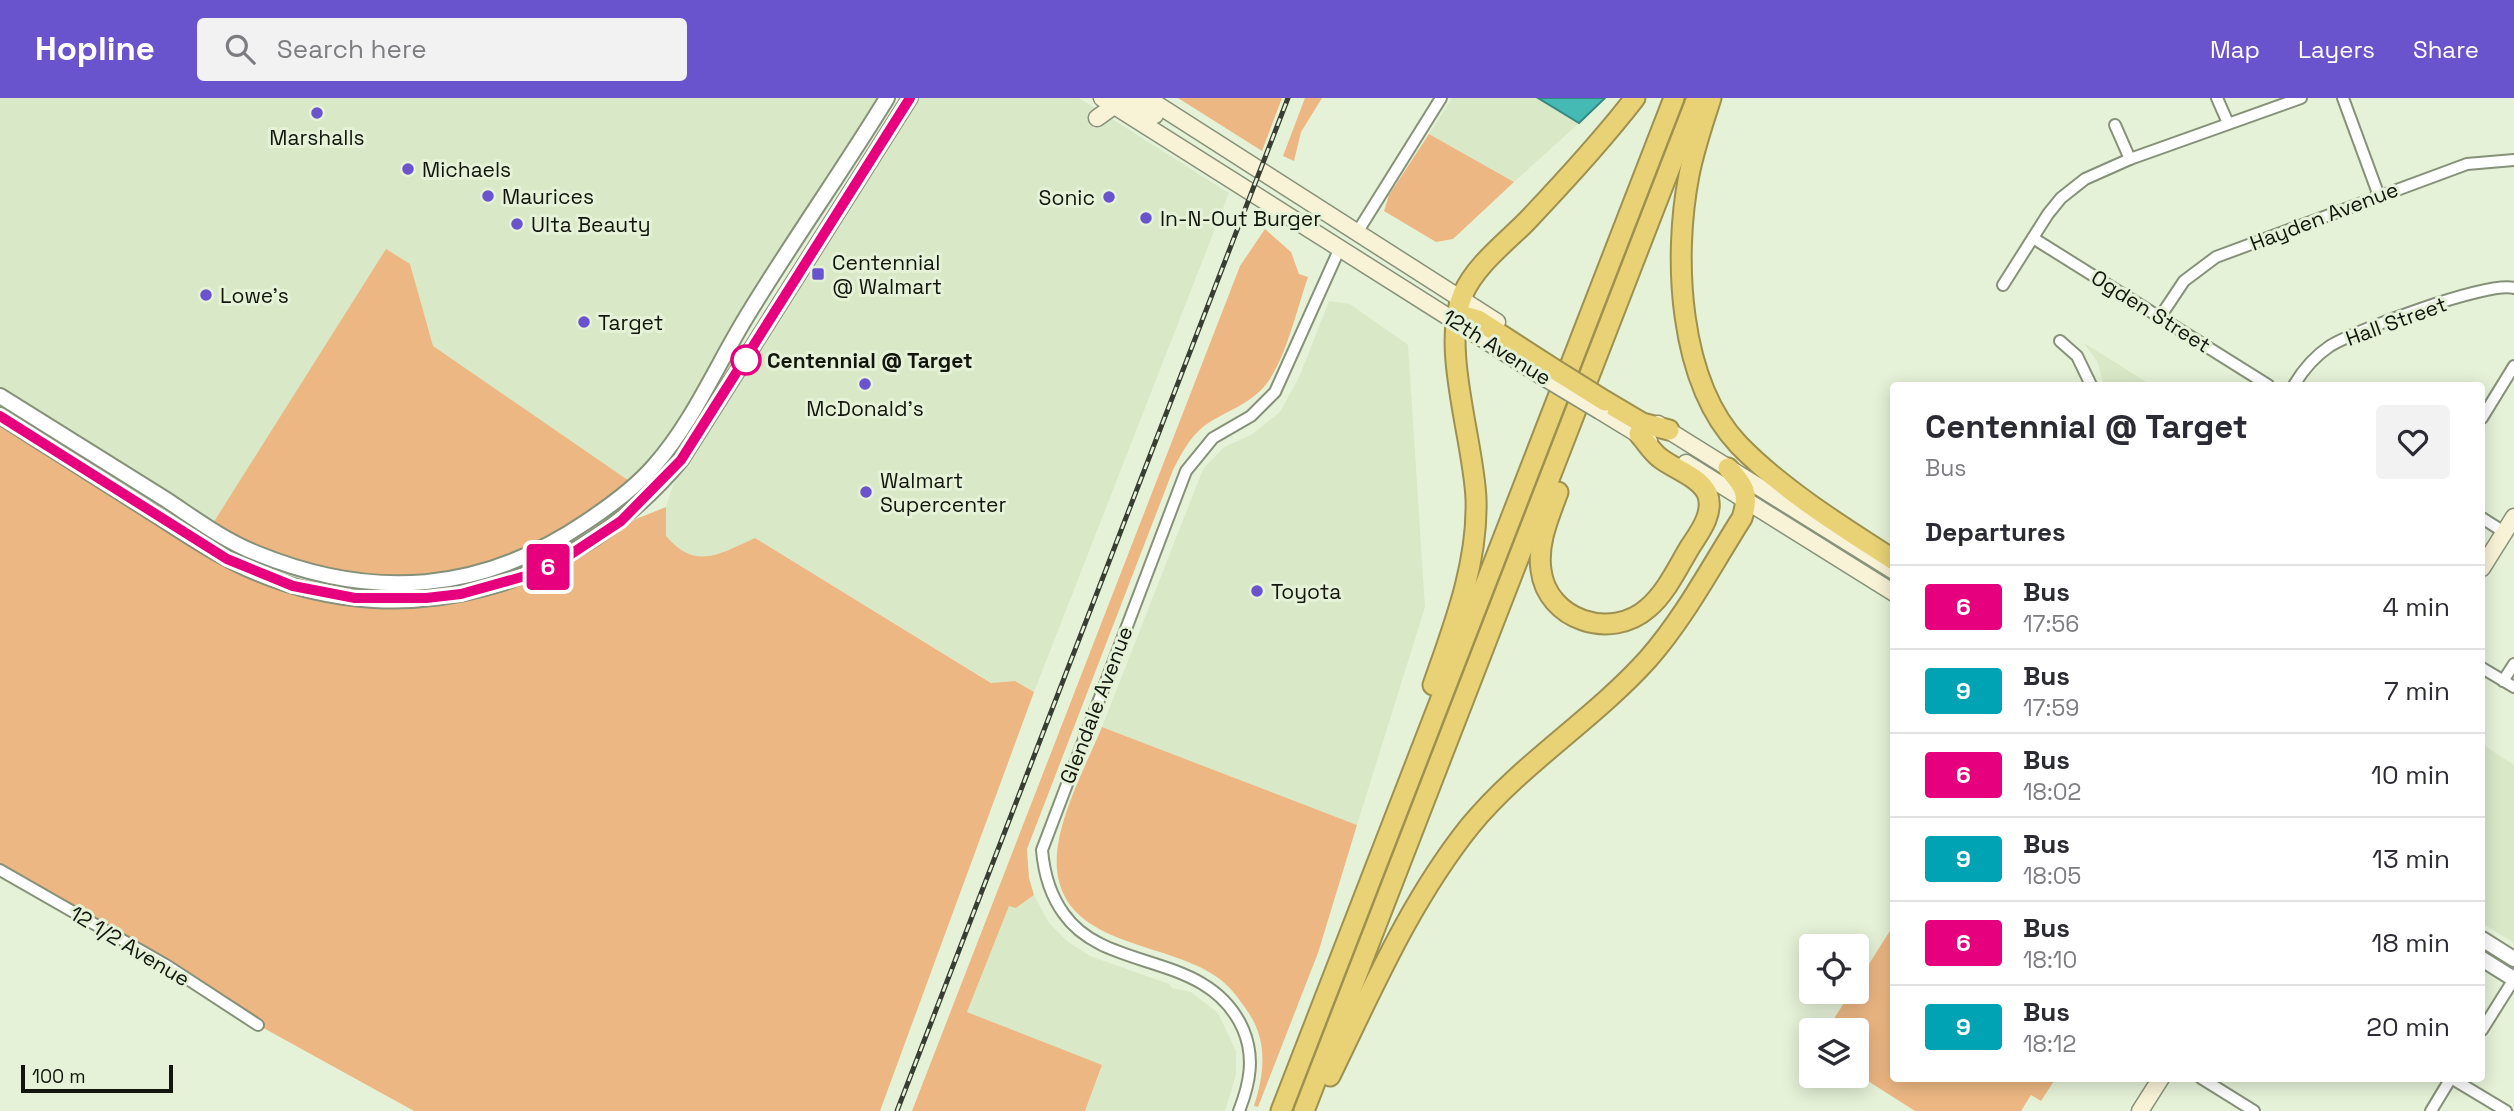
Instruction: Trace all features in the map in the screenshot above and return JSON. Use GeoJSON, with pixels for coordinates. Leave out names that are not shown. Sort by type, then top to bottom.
{"type":"FeatureCollection","features":[{"type":"Feature","properties":{"kind":"highway"},"geometry":{"type":"LineString","coordinates":[[1358,911],[1447,646],[1471,560],[1476,499],[1455,345],[1461,297],[1472,278],[1562,184],[1635,98]]}},
{"type":"Feature","properties":{"kind":"highway"},"geometry":{"type":"LineString","coordinates":[[1281,1111],[1674,98]]}},
{"type":"Feature","properties":{"kind":"highway"},"geometry":{"type":"LineString","coordinates":[[1304,1111],[1697,98]]}},
{"type":"Feature","properties":{"kind":"highway"},"geometry":{"type":"LineString","coordinates":[[1711,98],[1689,174],[1682,221],[1689,338],[1699,376],[1716,412],[1740,445],[1817,508],[1890,557]]}},
{"type":"Feature","properties":{"kind":"highway"},"geometry":{"type":"LineString","coordinates":[[1457,322],[1468,317],[1478,320],[1605,402],[1642,423],[1669,430]]}},
{"type":"Feature","properties":{"kind":"highway"},"geometry":{"type":"LineString","coordinates":[[1593,365],[1577,438],[1547,523],[1540,556],[1542,577],[1551,596],[1572,615],[1589,622],[1620,623],[1650,607],[1701,531],[1709,508],[1706,491],[1699,483],[1658,457],[1639,434]]}},
{"type":"Feature","properties":{"kind":"highway"},"geometry":{"type":"LineString","coordinates":[[1313,1111],[1388,957],[1432,878],[1451,852],[1472,824],[1520,773],[1647,660],[1675,625],[1742,518],[1748,502],[1747,493],[1728,468]]}},
{"type":"Feature","properties":{"kind":"main road"},"geometry":{"type":"LineString","coordinates":[[1097,118],[1108,101],[1125,98],[1201,144],[1226,149]]}},
{"type":"Feature","properties":{"kind":"main road","name":"12th Avenue"},"geometry":{"type":"LineString","coordinates":[[1147,98],[1461,297],[1545,365]]}},
{"type":"Feature","properties":{"kind":"main road","name":"12th Avenue"},"geometry":{"type":"LineString","coordinates":[[1108,101],[1339,250],[1457,322]]}},
{"type":"Feature","properties":{"kind":"main road"},"geometry":{"type":"LineString","coordinates":[[1277,209],[1289,205],[1300,207],[1340,232],[1358,231]]}},
{"type":"Feature","properties":{"kind":"main road"},"geometry":{"type":"LineString","coordinates":[[1605,402],[1639,434],[1890,591]]}},
{"type":"Feature","properties":{"kind":"main road"},"geometry":{"type":"LineString","coordinates":[[1669,430],[1890,569]]}},
{"type":"Feature","properties":{"kind":"main road"},"geometry":{"type":"LineString","coordinates":[[2485,563],[2514,517]]}},
{"type":"Feature","properties":{"kind":"main road"},"geometry":{"type":"LineString","coordinates":[[2140,1111],[2158,1082]]}},
{"type":"Feature","properties":{"kind":"street"},"geometry":{"type":"LineString","coordinates":[[0,396],[241,546],[287,565],[357,580],[401,584],[434,581],[511,565],[558,541],[635,485],[679,434],[750,310],[887,98]]}},
{"type":"Feature","properties":{"kind":"street"},"geometry":{"type":"LineString","coordinates":[[0,416],[196,541],[254,571],[293,586],[355,598],[390,600],[461,594],[540,570],[571,554],[621,521],[681,460],[910,98]]}},
{"type":"Feature","properties":{"kind":"street"},"geometry":{"type":"LineString","coordinates":[[1358,231],[1441,98]]}},
{"type":"Feature","properties":{"kind":"street"},"geometry":{"type":"LineString","coordinates":[[2217,98],[2228,123]]}},
{"type":"Feature","properties":{"kind":"street"},"geometry":{"type":"LineString","coordinates":[[2003,285],[2061,198],[2076,185],[2130,159],[2301,98]]}},
{"type":"Feature","properties":{"kind":"street"},"geometry":{"type":"LineString","coordinates":[[2343,98],[2379,196]]}},
{"type":"Feature","properties":{"kind":"street"},"geometry":{"type":"LineString","coordinates":[[2115,125],[2130,159]]}},
{"type":"Feature","properties":{"kind":"street","name":"Hayden Avenue"},"geometry":{"type":"LineString","coordinates":[[2160,317],[2184,281],[2216,257],[2466,164],[2514,160]]}},
{"type":"Feature","properties":{"kind":"street","name":"Ogden Street"},"geometry":{"type":"LineString","coordinates":[[2033,238],[2263,382]]}},
{"type":"Feature","properties":{"kind":"street","name":"Glendale Avenue"},"geometry":{"type":"LineString","coordinates":[[1239,1111],[1251,1054],[1238,1018],[1225,1000],[1198,980],[1104,945],[1077,928],[1064,915],[1046,880],[1042,850],[1186,471],[1213,438],[1251,416],[1275,392],[1339,250]]}},
{"type":"Feature","properties":{"kind":"street","name":"Hall Street"},"geometry":{"type":"LineString","coordinates":[[2296,382],[2318,355],[2349,337],[2476,291],[2505,285],[2514,288]]}},
{"type":"Feature","properties":{"kind":"street"},"geometry":{"type":"LineString","coordinates":[[2060,341],[2081,363],[2090,382]]}},
{"type":"Feature","properties":{"kind":"street"},"geometry":{"type":"LineString","coordinates":[[2485,413],[2514,366]]}},
{"type":"Feature","properties":{"kind":"street"},"geometry":{"type":"LineString","coordinates":[[2485,520],[2504,533]]}},
{"type":"Feature","properties":{"kind":"street"},"geometry":{"type":"LineString","coordinates":[[254,571],[265,569],[326,587],[357,580]]}},
{"type":"Feature","properties":{"kind":"street"},"geometry":{"type":"LineString","coordinates":[[2503,681],[2514,664]]}},
{"type":"Feature","properties":{"kind":"street"},"geometry":{"type":"LineString","coordinates":[[2485,670],[2514,687]]}},
{"type":"Feature","properties":{"kind":"street","name":"12 1/2 Avenue"},"geometry":{"type":"LineString","coordinates":[[0,870],[166,965],[258,1026]]}},
{"type":"Feature","properties":{"kind":"street"},"geometry":{"type":"LineString","coordinates":[[2485,941],[2514,959]]}},
{"type":"Feature","properties":{"kind":"street"},"geometry":{"type":"LineString","coordinates":[[2485,961],[2514,979],[2485,1025]]}},
{"type":"Feature","properties":{"kind":"street"},"geometry":{"type":"LineString","coordinates":[[2206,1082],[2240,1108],[2254,1111]]}},
{"type":"Feature","properties":{"kind":"street"},"geometry":{"type":"LineString","coordinates":[[2431,1111],[2449,1082]]}},
{"type":"Feature","properties":{"kind":"street"},"geometry":{"type":"LineString","coordinates":[[2458,1082],[2506,1111]]}},
{"type":"Feature","properties":{"kind":"shaded area"},"geometry":{"type":"Polygon","coordinates":[[[0,98],[885,98],[679,434],[635,485],[432,346],[410,264],[210,528],[0,396],[0,98]]]}},
{"type":"Feature","properties":{"kind":"shaded area"},"geometry":{"type":"Polygon","coordinates":[[[910,98],[1079,98],[1229,193],[1034,692],[1015,681],[992,683],[755,538],[723,553],[699,558],[679,551],[666,536],[666,507],[681,460],[910,98]]]}},
{"type":"Feature","properties":{"kind":"shaded area"},"geometry":{"type":"Polygon","coordinates":[[[1178,98],[1282,98],[1262,151],[1178,98]]]}},
{"type":"Feature","properties":{"kind":"shaded area"},"geometry":{"type":"Polygon","coordinates":[[[1305,98],[1322,98],[1301,132],[1294,161],[1283,156],[1305,98]]]}},
{"type":"Feature","properties":{"kind":"shaded area"},"geometry":{"type":"Polygon","coordinates":[[[1452,98],[1538,98],[1579,123],[1514,182],[1429,134],[1452,98]]]}},
{"type":"Feature","properties":{"kind":"shaded area"},"geometry":{"type":"Polygon","coordinates":[[[1429,134],[1514,182],[1453,239],[1436,242],[1384,211],[1389,195],[1429,134]]]}},
{"type":"Feature","properties":{"kind":"shaded area"},"geometry":{"type":"Polygon","coordinates":[[[1265,229],[1291,252],[1299,274],[1308,277],[1284,351],[1263,388],[1249,400],[1199,430],[1186,446],[1173,470],[1027,849],[1029,878],[1034,895],[1016,908],[1009,906],[967,1012],[1102,1065],[1085,1111],[912,1111],[1240,266],[1265,229]]]}},
{"type":"Feature","properties":{"kind":"shaded area"},"geometry":{"type":"Polygon","coordinates":[[[386,249],[410,264],[433,346],[635,485],[558,541],[434,581],[313,572],[210,528],[386,249]]]}},
{"type":"Feature","properties":{"kind":"shaded area"},"geometry":{"type":"Polygon","coordinates":[[[1329,301],[1350,304],[1408,345],[1425,607],[1357,825],[1102,727],[1203,469],[1224,447],[1251,435],[1280,412],[1300,375],[1329,301]]]}},
{"type":"Feature","properties":{"kind":"shaded area"},"geometry":{"type":"Polygon","coordinates":[[[2084,343],[2146,382],[2103,382],[2097,361],[2084,343]]]}},
{"type":"Feature","properties":{"kind":"shaded area"},"geometry":{"type":"Polygon","coordinates":[[[0,417],[258,574],[390,600],[529,575],[534,583],[636,519],[666,507],[666,536],[688,553],[698,556],[719,554],[755,538],[991,683],[1015,681],[1034,692],[880,1111],[414,1111],[258,1025],[0,870],[0,417]]]}},
{"type":"Feature","properties":{"kind":"shaded area"},"geometry":{"type":"Polygon","coordinates":[[[1102,727],[1357,825],[1318,953],[1258,1107],[1254,1106],[1262,1068],[1261,1044],[1253,1020],[1231,990],[1200,967],[1100,929],[1079,915],[1064,896],[1057,870],[1060,835],[1072,797],[1102,727]]]}},
{"type":"Feature","properties":{"kind":"shaded area"},"geometry":{"type":"Polygon","coordinates":[[[2485,746],[2514,765],[2514,943],[2485,925],[2485,746]]]}},
{"type":"Feature","properties":{"kind":"shaded area"},"geometry":{"type":"Polygon","coordinates":[[[1034,895],[1049,923],[1068,942],[1090,956],[1169,984],[1172,988],[1191,992],[1218,1013],[1236,1051],[1236,1075],[1225,1111],[1085,1111],[1102,1066],[967,1012],[1009,905],[1017,908],[1034,895]]]}},
{"type":"Feature","properties":{"kind":"shaded area"},"geometry":{"type":"Polygon","coordinates":[[[1890,931],[1890,1082],[2053,1082],[2041,1101],[2031,1095],[2021,1111],[1915,1111],[1869,1082],[1869,1018],[1834,1018],[1843,1004],[1869,1004],[1869,964],[1890,931]]]}},
{"type":"Feature","properties":{"kind":"water"},"geometry":{"type":"Polygon","coordinates":[[[1538,98],[1605,98],[1579,123],[1538,98]]]}},
{"type":"Feature","properties":{"kind":"railway"},"geometry":{"type":"LineString","coordinates":[[897,1111],[1288,98]]}},
{"type":"Feature","properties":{"kind":"bus line","name":"6"},"geometry":{"type":"LineString","coordinates":[[0,416],[227,559],[293,586],[327,594],[390,600],[461,594],[529,575],[562,560],[621,521],[664,481],[681,460],[910,98]]}},
{"type":"Feature","properties":{"kind":"place","name":"Marshalls"},"geometry":{"type":"Point","coordinates":[317,113]}},
{"type":"Feature","properties":{"kind":"place","name":"Michaels"},"geometry":{"type":"Point","coordinates":[408,169]}},
{"type":"Feature","properties":{"kind":"place","name":"Maurices"},"geometry":{"type":"Point","coordinates":[488,196]}},
{"type":"Feature","properties":{"kind":"place","name":"Sonic"},"geometry":{"type":"Point","coordinates":[1109,197]}},
{"type":"Feature","properties":{"kind":"place","name":"In-N-Out Burger"},"geometry":{"type":"Point","coordinates":[1146,218]}},
{"type":"Feature","properties":{"kind":"place","name":"Ulta Beauty"},"geometry":{"type":"Point","coordinates":[517,224]}},
{"type":"Feature","properties":{"kind":"place","name":"Centennial @ Walmart"},"geometry":{"type":"Point","coordinates":[818,274]}},
{"type":"Feature","properties":{"kind":"place","name":"Lowe's"},"geometry":{"type":"Point","coordinates":[206,295]}},
{"type":"Feature","properties":{"kind":"place","name":"Target"},"geometry":{"type":"Point","coordinates":[584,322]}},
{"type":"Feature","properties":{"kind":"place","name":"Centennial @ Target"},"geometry":{"type":"Point","coordinates":[746,360]}},
{"type":"Feature","properties":{"kind":"place","name":"McDonald's"},"geometry":{"type":"Point","coordinates":[865,384]}},
{"type":"Feature","properties":{"kind":"place","name":"Walmart Supercenter"},"geometry":{"type":"Point","coordinates":[866,492]}},
{"type":"Feature","properties":{"kind":"place","name":"Toyota"},"geometry":{"type":"Point","coordinates":[1257,591]}}]}
